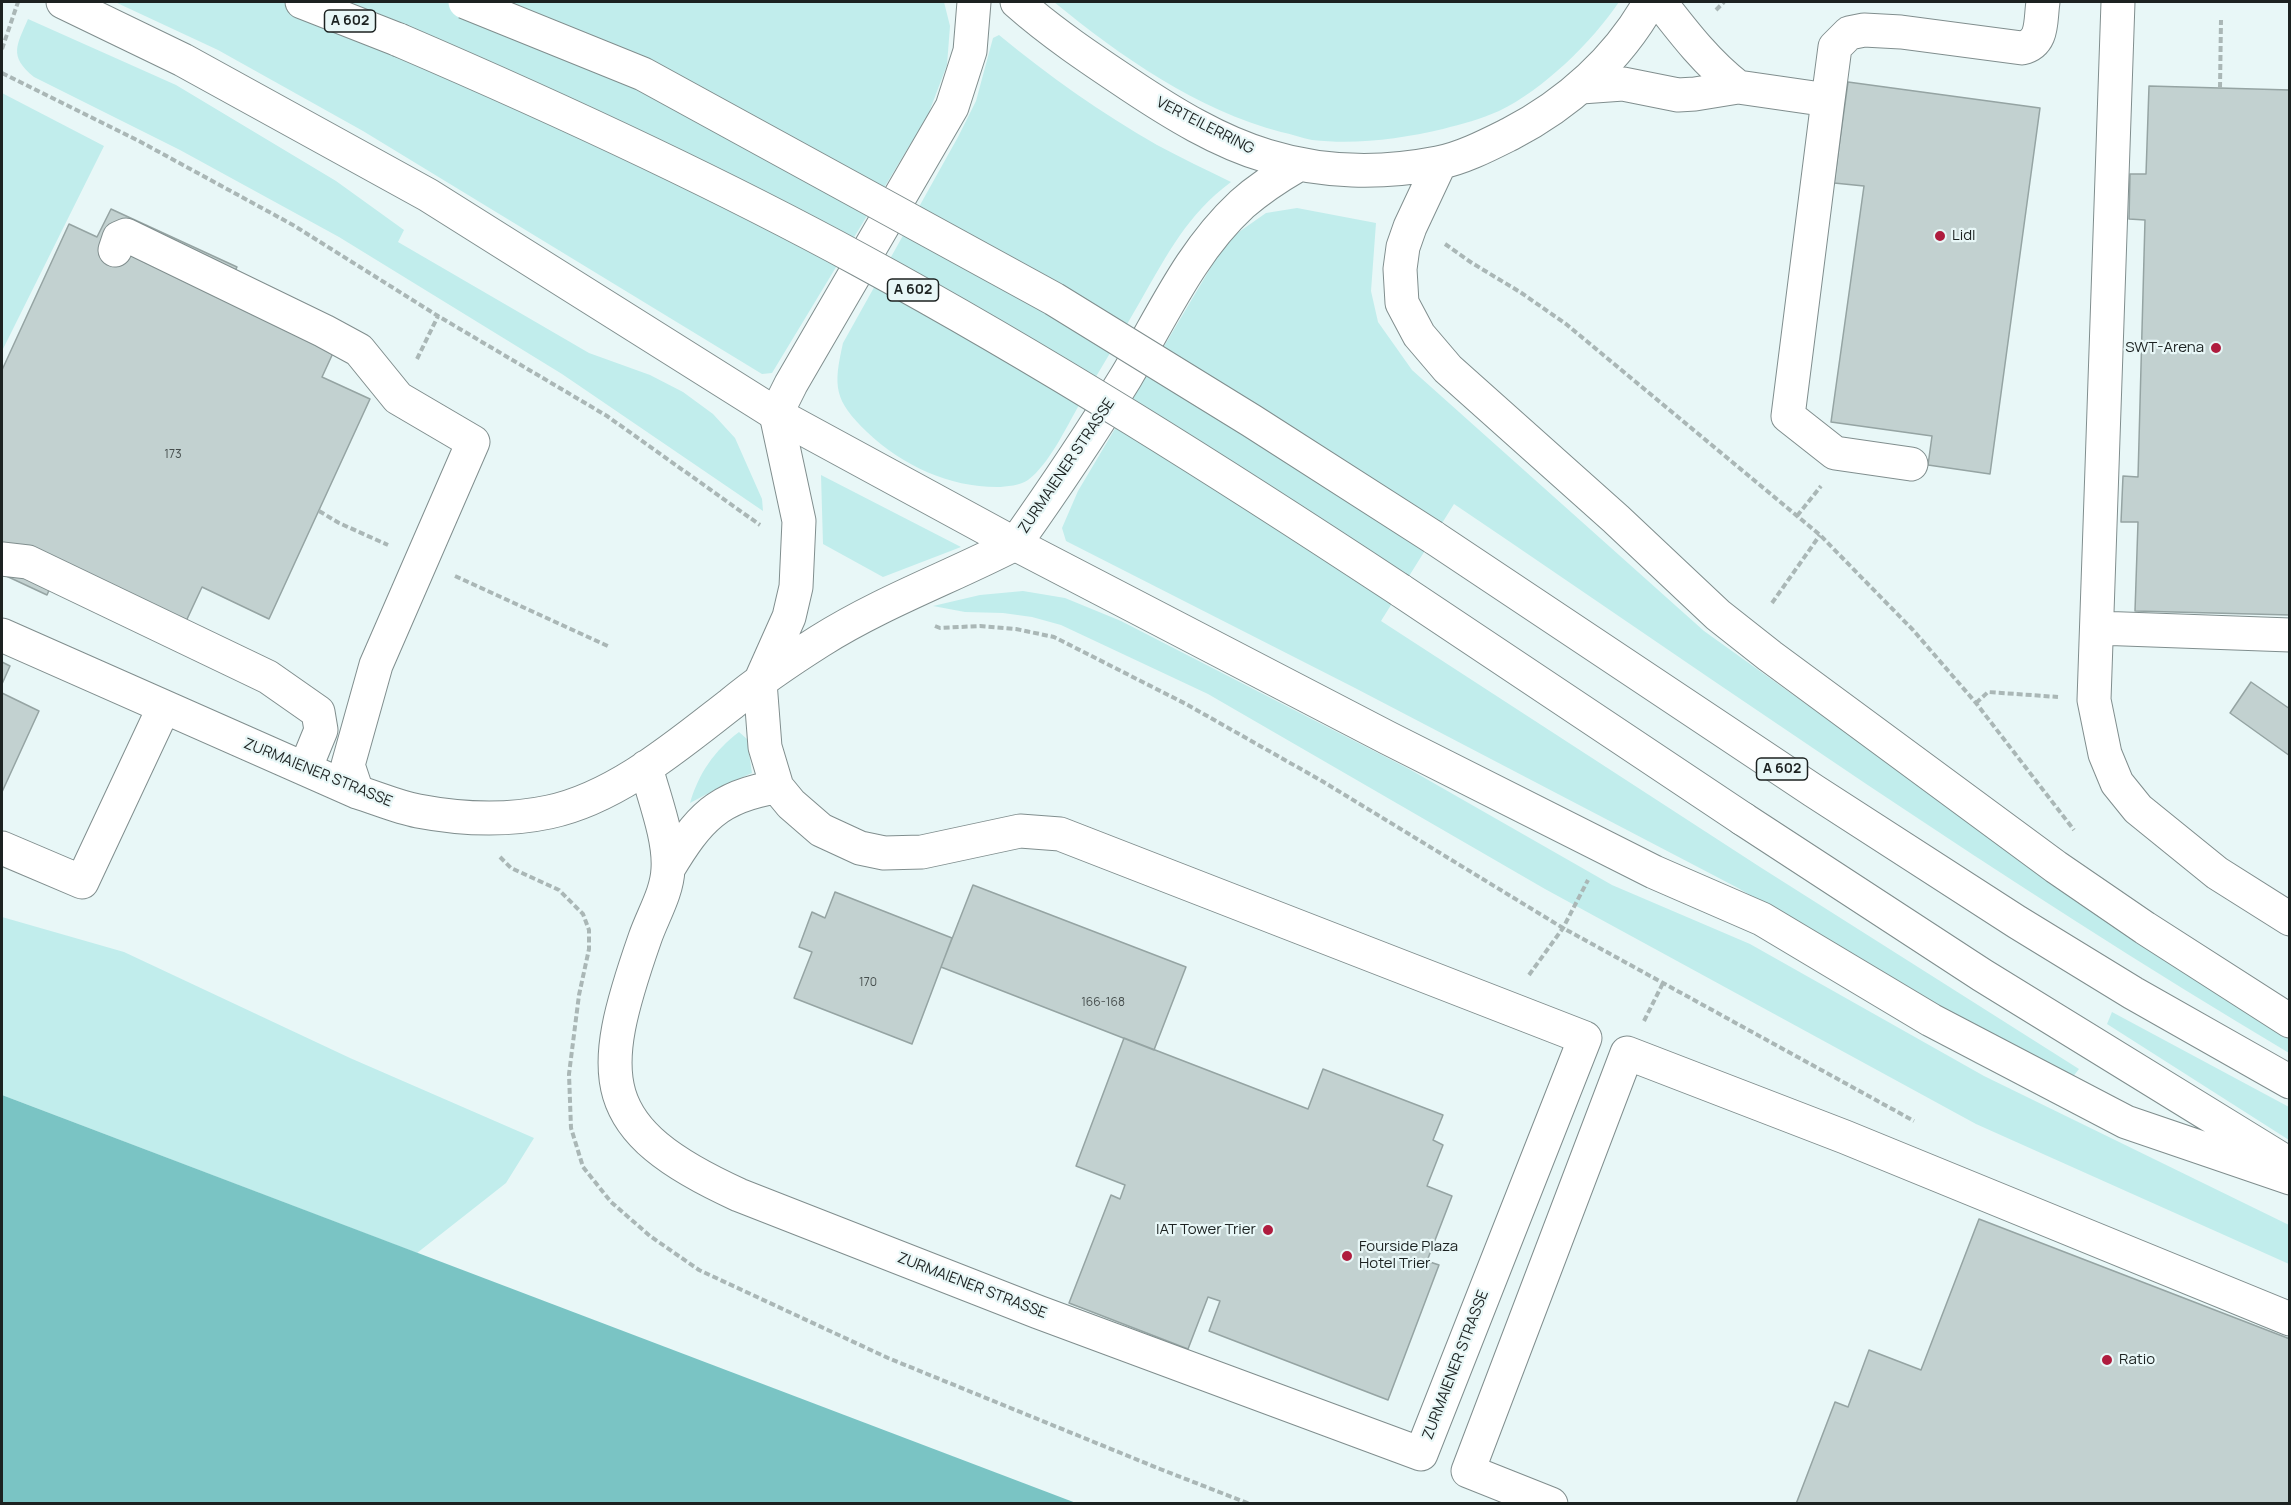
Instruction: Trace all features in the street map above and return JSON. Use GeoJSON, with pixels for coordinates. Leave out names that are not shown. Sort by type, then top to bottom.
{"type":"FeatureCollection","features":[{"type":"Feature","properties":{"kind":"main road"},"geometry":{"type":"LineString","coordinates":[[63,2],[183,60],[428,195],[776,414],[1015,544],[1388,738],[1654,872],[1762,919],[1931,1020],[2126,1122],[2289,1178]]}},
{"type":"Feature","properties":{"kind":"main road","name":"A 602"},"geometry":{"type":"LineString","coordinates":[[302,2],[399,40],[536,100],[686,171],[860,260],[1027,354],[1214,468],[1982,975],[2289,1164]]}},
{"type":"Feature","properties":{"kind":"main road","name":"A 602"},"geometry":{"type":"LineString","coordinates":[[465,2],[643,74],[1054,299],[1252,421],[1433,537],[1804,784],[2017,922],[2133,993],[2289,1082]]}},
{"type":"Feature","properties":{"kind":"main road"},"geometry":{"type":"LineString","coordinates":[[776,414],[791,384],[952,107],[970,51],[974,2]]}},
{"type":"Feature","properties":{"kind":"main road","name":"VERTEILERRING"},"geometry":{"type":"LineString","coordinates":[[1017,2],[1079,52],[1162,106],[1228,141],[1265,156],[1298,165],[1352,171],[1440,163],[1483,147],[1536,120],[1581,87],[1611,56],[1641,18],[1650,2]]}},
{"type":"Feature","properties":{"kind":"main road"},"geometry":{"type":"LineString","coordinates":[[1660,2],[1718,72],[1738,87]]}},
{"type":"Feature","properties":{"kind":"main road"},"geometry":{"type":"LineString","coordinates":[[1911,464],[1835,453],[1788,416],[1835,47],[1849,33],[1864,30],[1901,32],[2022,48],[2029,46],[2038,38],[2043,2]]}},
{"type":"Feature","properties":{"kind":"main road"},"geometry":{"type":"LineString","coordinates":[[2118,2],[2094,700],[2105,754],[2117,783],[2138,809],[2217,873],[2289,919]]}},
{"type":"Feature","properties":{"kind":"main road"},"geometry":{"type":"LineString","coordinates":[[1581,87],[1623,84],[1678,95],[1738,87],[1828,100]]}},
{"type":"Feature","properties":{"kind":"main road"},"geometry":{"type":"LineString","coordinates":[[1440,163],[1410,227],[1403,247],[1400,269],[1402,303],[1419,335],[1448,369],[1616,519],[1718,615],[1770,656],[2056,867],[2145,928],[2289,1021]]}},
{"type":"Feature","properties":{"kind":"main road","name":"ZURMAIENER STRASSE"},"geometry":{"type":"LineString","coordinates":[[2,635],[357,792],[417,810],[472,817],[512,817],[549,813],[578,804],[646,767],[760,681],[821,640],[885,604],[1015,544],[1062,478],[1207,241],[1244,202],[1298,165]]}},
{"type":"Feature","properties":{"kind":"main road"},"geometry":{"type":"LineString","coordinates":[[115,250],[118,238],[126,235],[324,331],[359,350],[398,398],[472,442],[376,665],[348,765],[357,792]]}},
{"type":"Feature","properties":{"kind":"main road","name":"ZURMAIENER STRASSE"},"geometry":{"type":"LineString","coordinates":[[646,767],[668,849],[668,869],[661,899],[620,1014],[615,1076],[620,1100],[628,1117],[641,1134],[660,1151],[707,1180],[747,1198],[1038,1312],[1421,1454],[1585,1038],[1060,834],[1020,831],[922,852],[884,853],[860,848],[821,830],[791,804],[777,787],[765,747],[760,681],[789,617],[796,587],[799,555],[799,522],[776,414]]}},
{"type":"Feature","properties":{"kind":"main road"},"geometry":{"type":"LineString","coordinates":[[2,559],[28,562],[275,682],[318,712],[321,730],[305,769]]}},
{"type":"Feature","properties":{"kind":"main road"},"geometry":{"type":"LineString","coordinates":[[2097,628],[2289,635]]}},
{"type":"Feature","properties":{"kind":"main road"},"geometry":{"type":"LineString","coordinates":[[2,848],[82,882],[164,707]]}},
{"type":"Feature","properties":{"kind":"main road","name":"ZURMAIENER STRASSE"},"geometry":{"type":"LineString","coordinates":[[668,869],[702,821],[726,801],[740,795],[777,787]]}},
{"type":"Feature","properties":{"kind":"main road"},"geometry":{"type":"LineString","coordinates":[[1551,1503],[1468,1471],[1628,1053],[1845,1137],[2289,1319]]}},
{"type":"Feature","properties":{"kind":"path"},"geometry":{"type":"LineString","coordinates":[[2,49],[18,2]]}},
{"type":"Feature","properties":{"kind":"path"},"geometry":{"type":"LineString","coordinates":[[2220,88],[2221,20]]}},
{"type":"Feature","properties":{"kind":"path"},"geometry":{"type":"LineString","coordinates":[[2,73],[139,141],[293,225],[438,316],[607,416],[731,502],[799,555]]}},
{"type":"Feature","properties":{"kind":"path"},"geometry":{"type":"LineString","coordinates":[[1443,241],[1446,247],[1520,292],[1566,324],[1820,535],[1898,614],[1976,703],[2074,831],[2083,837]]}},
{"type":"Feature","properties":{"kind":"path"},"geometry":{"type":"LineString","coordinates":[[319,511],[339,523],[610,646]]}},
{"type":"Feature","properties":{"kind":"path"},"geometry":{"type":"LineString","coordinates":[[1772,603],[1820,535]]}},
{"type":"Feature","properties":{"kind":"path"},"geometry":{"type":"LineString","coordinates":[[885,604],[940,628],[980,626],[1016,629],[1054,637],[1186,704],[1322,781],[1563,928],[1924,1126]]}},
{"type":"Feature","properties":{"kind":"path"},"geometry":{"type":"LineString","coordinates":[[1976,703],[1988,692],[2094,700]]}},
{"type":"Feature","properties":{"kind":"path"},"geometry":{"type":"LineString","coordinates":[[1528,977],[1563,928],[1589,879]]}},
{"type":"Feature","properties":{"kind":"shaded area"},"geometry":{"type":"Polygon","coordinates":[[[115,2],[944,2],[950,26],[947,65],[928,115],[772,373],[762,374],[363,131],[218,50],[115,2]]]}},
{"type":"Feature","properties":{"kind":"shaded area"},"geometry":{"type":"Polygon","coordinates":[[[1054,2],[1619,2],[1595,33],[1565,64],[1533,91],[1499,111],[1427,133],[1345,142],[1304,138],[1219,110],[1133,61],[1054,2]]]}},
{"type":"Feature","properties":{"kind":"shaded area"},"geometry":{"type":"Polygon","coordinates":[[[28,19],[176,85],[336,181],[404,230],[398,242],[589,353],[650,375],[683,392],[713,414],[735,438],[762,499],[763,511],[562,374],[339,237],[180,150],[34,77],[21,63],[17,50],[28,19]]]}},
{"type":"Feature","properties":{"kind":"shaded area"},"geometry":{"type":"Polygon","coordinates":[[[999,35],[1056,79],[1116,120],[1157,145],[1231,182],[1190,221],[1160,266],[1043,465],[1025,482],[997,487],[944,479],[896,455],[856,421],[842,401],[837,382],[843,343],[958,137],[976,101],[993,38],[999,35]]]}},
{"type":"Feature","properties":{"kind":"shaded area"},"geometry":{"type":"Polygon","coordinates":[[[2,93],[104,146],[2,351],[2,93]]]}},
{"type":"Feature","properties":{"kind":"shaded area"},"geometry":{"type":"Polygon","coordinates":[[[1297,208],[1376,223],[1371,291],[1378,322],[1412,370],[1704,631],[1891,765],[2289,1031],[2289,1053],[2182,988],[1972,854],[1454,504],[1381,621],[1760,867],[2079,1069],[2072,1078],[1935,1005],[1738,888],[1355,688],[1066,541],[1062,528],[1078,491],[1217,257],[1236,234],[1266,213],[1297,208]]]}},
{"type":"Feature","properties":{"kind":"shaded area"},"geometry":{"type":"Polygon","coordinates":[[[821,475],[961,547],[883,577],[823,544],[821,475]]]}},
{"type":"Feature","properties":{"kind":"shaded area"},"geometry":{"type":"Polygon","coordinates":[[[1023,591],[1065,598],[1121,621],[1409,769],[1612,885],[1750,944],[1984,1076],[2289,1225],[2289,1264],[1976,1124],[1545,889],[1208,694],[1061,625],[1032,617],[1003,613],[965,612],[933,606],[980,595],[1023,591]]]}},
{"type":"Feature","properties":{"kind":"shaded area"},"geometry":{"type":"Polygon","coordinates":[[[739,732],[747,739],[752,773],[690,803],[708,763],[739,732]]]}},
{"type":"Feature","properties":{"kind":"shaded area"},"geometry":{"type":"Polygon","coordinates":[[[2,917],[124,952],[350,1058],[534,1138],[506,1183],[417,1253],[2,1095],[2,917]]]}},
{"type":"Feature","properties":{"kind":"shaded area"},"geometry":{"type":"Polygon","coordinates":[[[2112,1012],[2289,1107],[2289,1140],[2107,1024],[2112,1012]]]}},
{"type":"Feature","properties":{"kind":"shaded area"},"geometry":{"type":"Polygon","coordinates":[[[2,1095],[1076,1503],[2,1503],[2,1095]]]}},
{"type":"Feature","properties":{"kind":"building","name":"Lidl"},"geometry":{"type":"Polygon","coordinates":[[[1848,82],[2040,108],[1990,474],[1928,465],[1932,436],[1831,422],[1864,186],[1834,183],[1848,82]]]}},
{"type":"Feature","properties":{"kind":"building","name":"SWT-Arena"},"geometry":{"type":"Polygon","coordinates":[[[2149,86],[2290,90],[2290,615],[2135,611],[2138,522],[2121,522],[2123,476],[2138,477],[2145,220],[2129,219],[2130,174],[2146,174],[2149,86]]]}},
{"type":"Feature","properties":{"kind":"building"},"geometry":{"type":"Polygon","coordinates":[[[111,209],[237,267],[233,275],[345,327],[322,377],[370,399],[269,619],[202,587],[175,645],[50,588],[47,595],[2,574],[2,370],[69,224],[97,237],[111,209]]]}},
{"type":"Feature","properties":{"kind":"building"},"geometry":{"type":"Polygon","coordinates":[[[2,662],[10,666],[2,684],[2,662]]]}},
{"type":"Feature","properties":{"kind":"building"},"geometry":{"type":"Polygon","coordinates":[[[2251,682],[2290,709],[2290,756],[2230,713],[2251,682]]]}},
{"type":"Feature","properties":{"kind":"building"},"geometry":{"type":"Polygon","coordinates":[[[2,693],[39,711],[2,792],[2,693]]]}},
{"type":"Feature","properties":{"kind":"building"},"geometry":{"type":"Polygon","coordinates":[[[973,885],[1186,967],[1154,1050],[941,967],[973,885]]]}},
{"type":"Feature","properties":{"kind":"building"},"geometry":{"type":"Polygon","coordinates":[[[835,892],[952,938],[912,1044],[794,998],[812,952],[799,947],[812,912],[825,918],[835,892]]]}},
{"type":"Feature","properties":{"kind":"building","name":"IAT Tower Trier"},"geometry":{"type":"Polygon","coordinates":[[[1124,1038],[1308,1109],[1323,1069],[1443,1115],[1433,1140],[1443,1145],[1427,1186],[1452,1196],[1427,1261],[1439,1265],[1388,1400],[1209,1331],[1220,1301],[1208,1297],[1188,1349],[1069,1303],[1111,1195],[1120,1199],[1125,1185],[1076,1166],[1124,1038]]]}},
{"type":"Feature","properties":{"kind":"building","name":"Ratio"},"geometry":{"type":"Polygon","coordinates":[[[1979,1219],[2290,1339],[2290,1504],[1796,1504],[1835,1402],[1848,1407],[1869,1350],[1921,1370],[1979,1219]]]}},
{"type":"Feature","properties":{"kind":"place","name":"Lidl"},"geometry":{"type":"Point","coordinates":[1940,236]}},
{"type":"Feature","properties":{"kind":"place","name":"SWT-Arena"},"geometry":{"type":"Point","coordinates":[2216,348]}},
{"type":"Feature","properties":{"kind":"place","name":"IAT Tower Trier"},"geometry":{"type":"Point","coordinates":[1268,1230]}},
{"type":"Feature","properties":{"kind":"place","name":"Fourside Plaza Hotel Trier"},"geometry":{"type":"Point","coordinates":[1347,1256]}},
{"type":"Feature","properties":{"kind":"place","name":"Ratio"},"geometry":{"type":"Point","coordinates":[2107,1360]}}]}
